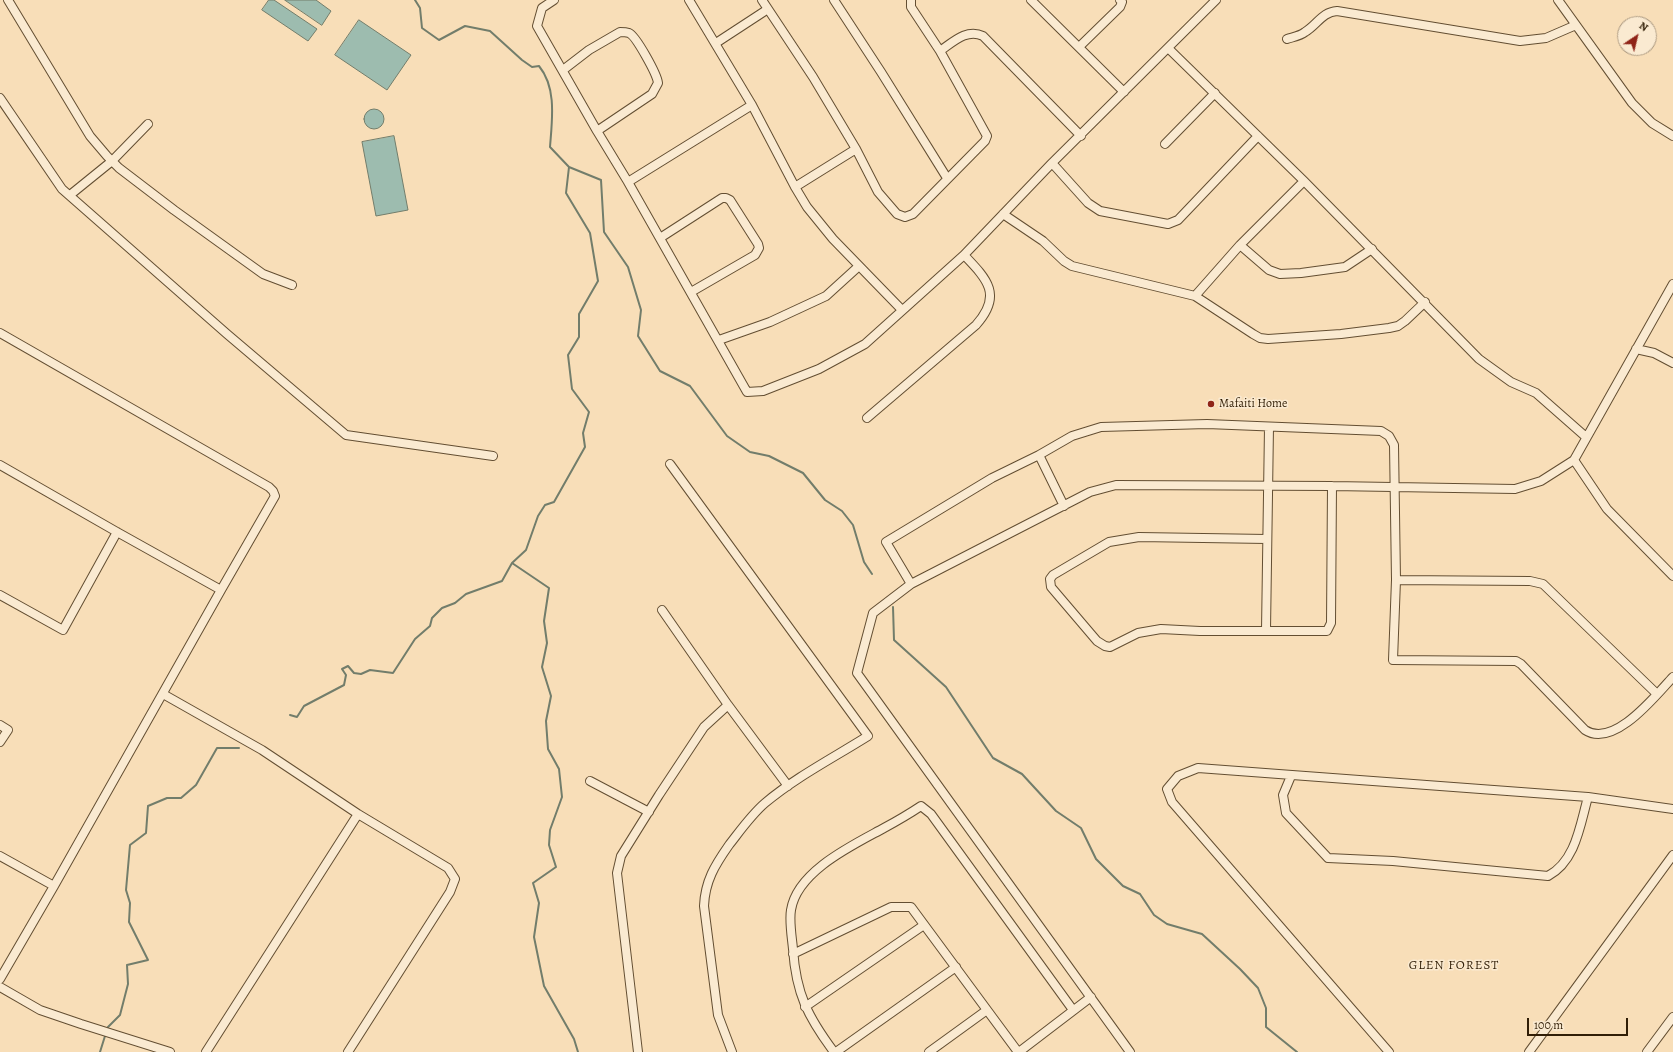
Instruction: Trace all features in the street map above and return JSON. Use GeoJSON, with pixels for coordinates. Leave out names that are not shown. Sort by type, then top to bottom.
{"type":"FeatureCollection","features":[{"type":"Feature","properties":{"kind":"street"},"geometry":{"type":"LineString","coordinates":[[8,0],[90,136],[112,161],[263,274],[292,285]]}},
{"type":"Feature","properties":{"kind":"street"},"geometry":{"type":"LineString","coordinates":[[554,0],[542,8],[537,26],[748,392],[763,391],[819,369],[853,352],[865,344],[964,255],[1052,163],[1081,136],[1216,0]]}},
{"type":"Feature","properties":{"kind":"street"},"geometry":{"type":"LineString","coordinates":[[689,0],[752,105],[795,188],[822,227],[902,310]]}},
{"type":"Feature","properties":{"kind":"street"},"geometry":{"type":"LineString","coordinates":[[762,0],[813,77],[856,150],[878,192],[897,214],[902,217],[908,217],[913,214],[985,141],[987,136],[940,51],[911,7],[911,0]]}},
{"type":"Feature","properties":{"kind":"street"},"geometry":{"type":"LineString","coordinates":[[834,0],[947,178]]}},
{"type":"Feature","properties":{"kind":"street"},"geometry":{"type":"LineString","coordinates":[[1031,0],[1124,92]]}},
{"type":"Feature","properties":{"kind":"street"},"geometry":{"type":"LineString","coordinates":[[1079,47],[1120,7],[1122,2],[1120,0]]}},
{"type":"Feature","properties":{"kind":"street"},"geometry":{"type":"LineString","coordinates":[[1558,0],[1632,104],[1647,120],[1673,136]]}},
{"type":"Feature","properties":{"kind":"street"},"geometry":{"type":"LineString","coordinates":[[716,43],[768,9]]}},
{"type":"Feature","properties":{"kind":"street"},"geometry":{"type":"LineString","coordinates":[[1287,39],[1304,33],[1321,17],[1332,11],[1520,41],[1546,38],[1576,25]]}},
{"type":"Feature","properties":{"kind":"street"},"geometry":{"type":"LineString","coordinates":[[563,70],[589,50],[620,32],[625,32],[632,35],[652,66],[658,83],[652,94],[597,131]]}},
{"type":"Feature","properties":{"kind":"street"},"geometry":{"type":"LineString","coordinates":[[940,51],[966,34],[977,33],[983,36],[1081,136]]}},
{"type":"Feature","properties":{"kind":"street"},"geometry":{"type":"LineString","coordinates":[[1168,48],[1304,181],[1425,302],[1479,359],[1511,382],[1536,393],[1586,437]]}},
{"type":"Feature","properties":{"kind":"street"},"geometry":{"type":"LineString","coordinates":[[1165,144],[1215,93]]}},
{"type":"Feature","properties":{"kind":"street"},"geometry":{"type":"LineString","coordinates":[[0,98],[62,189],[227,334],[346,435],[493,456]]}},
{"type":"Feature","properties":{"kind":"street"},"geometry":{"type":"LineString","coordinates":[[628,182],[752,105]]}},
{"type":"Feature","properties":{"kind":"street"},"geometry":{"type":"LineString","coordinates":[[70,195],[112,161],[148,124]]}},
{"type":"Feature","properties":{"kind":"street"},"geometry":{"type":"LineString","coordinates":[[1052,163],[1088,203],[1100,211],[1168,224],[1178,220],[1258,136]]}},
{"type":"Feature","properties":{"kind":"street"},"geometry":{"type":"LineString","coordinates":[[795,188],[856,150]]}},
{"type":"Feature","properties":{"kind":"street"},"geometry":{"type":"LineString","coordinates":[[1195,296],[1240,245],[1304,181]]}},
{"type":"Feature","properties":{"kind":"street"},"geometry":{"type":"LineString","coordinates":[[660,238],[722,198],[726,198],[730,200],[758,244],[758,252],[755,255],[691,292]]}},
{"type":"Feature","properties":{"kind":"street"},"geometry":{"type":"LineString","coordinates":[[1003,214],[1043,241],[1064,261],[1072,266],[1195,296],[1260,338],[1341,334],[1389,328],[1405,321],[1425,302]]}},
{"type":"Feature","properties":{"kind":"street"},"geometry":{"type":"LineString","coordinates":[[1240,245],[1269,270],[1280,274],[1345,267],[1372,249]]}},
{"type":"Feature","properties":{"kind":"street"},"geometry":{"type":"LineString","coordinates":[[867,418],[976,325],[988,310],[990,294],[985,279],[964,255]]}},
{"type":"Feature","properties":{"kind":"street"},"geometry":{"type":"LineString","coordinates":[[719,340],[770,322],[822,298],[832,291],[859,266]]}},
{"type":"Feature","properties":{"kind":"street"},"geometry":{"type":"LineString","coordinates":[[1130,1052],[857,673],[873,613],[911,584],[1090,492],[1116,485],[1515,489],[1541,481],[1574,460],[1673,284]]}},
{"type":"Feature","properties":{"kind":"street"},"geometry":{"type":"LineString","coordinates":[[0,333],[269,487],[275,496],[0,979]]}},
{"type":"Feature","properties":{"kind":"street"},"geometry":{"type":"LineString","coordinates":[[1636,349],[1654,353],[1673,363]]}},
{"type":"Feature","properties":{"kind":"street"},"geometry":{"type":"LineString","coordinates":[[911,584],[886,542],[992,478],[1039,455],[1072,436],[1101,427],[1207,424],[1381,431],[1389,436],[1394,445],[1396,580],[1393,660],[1516,662],[1521,664],[1585,730],[1590,733],[1604,733],[1626,724],[1673,677]]}},
{"type":"Feature","properties":{"kind":"street"},"geometry":{"type":"LineString","coordinates":[[1266,630],[1269,427]]}},
{"type":"Feature","properties":{"kind":"street"},"geometry":{"type":"LineString","coordinates":[[1039,455],[1064,506]]}},
{"type":"Feature","properties":{"kind":"street"},"geometry":{"type":"LineString","coordinates":[[1574,460],[1607,509],[1673,576]]}},
{"type":"Feature","properties":{"kind":"street"},"geometry":{"type":"LineString","coordinates":[[670,464],[868,736],[788,786],[764,804],[746,823],[719,859],[710,877],[705,892],[704,906],[718,1015],[732,1052]]}},
{"type":"Feature","properties":{"kind":"street"},"geometry":{"type":"LineString","coordinates":[[0,465],[221,590]]}},
{"type":"Feature","properties":{"kind":"street"},"geometry":{"type":"LineString","coordinates":[[1267,539],[1139,537],[1110,542],[1053,575],[1050,579],[1052,589],[1098,641],[1105,646],[1110,647],[1138,633],[1161,629],[1207,631],[1327,631],[1330,628],[1331,623],[1332,486]]}},
{"type":"Feature","properties":{"kind":"street"},"geometry":{"type":"LineString","coordinates":[[0,594],[63,630],[117,532]]}},
{"type":"Feature","properties":{"kind":"street"},"geometry":{"type":"LineString","coordinates":[[1396,580],[1530,580],[1543,584],[1657,694]]}},
{"type":"Feature","properties":{"kind":"street"},"geometry":{"type":"LineString","coordinates":[[662,610],[728,706],[788,786]]}},
{"type":"Feature","properties":{"kind":"street"},"geometry":{"type":"LineString","coordinates":[[163,694],[262,750],[358,814],[448,868],[455,879],[450,892],[348,1052]]}},
{"type":"Feature","properties":{"kind":"street"},"geometry":{"type":"LineString","coordinates":[[638,1052],[617,873],[621,856],[704,727],[728,706]]}},
{"type":"Feature","properties":{"kind":"street"},"geometry":{"type":"LineString","coordinates":[[0,725],[8,730],[0,742]]}},
{"type":"Feature","properties":{"kind":"street"},"geometry":{"type":"LineString","coordinates":[[1389,1052],[1172,802],[1167,789],[1178,776],[1198,768],[1588,797],[1673,809]]}},
{"type":"Feature","properties":{"kind":"street"},"geometry":{"type":"LineString","coordinates":[[1290,776],[1283,795],[1286,813],[1328,858],[1393,861],[1548,876],[1558,871],[1572,852],[1588,797]]}},
{"type":"Feature","properties":{"kind":"street"},"geometry":{"type":"LineString","coordinates":[[590,781],[649,812]]}},
{"type":"Feature","properties":{"kind":"street"},"geometry":{"type":"LineString","coordinates":[[956,967],[832,1051],[818,1030],[799,994],[793,954],[791,910],[796,895],[807,880],[834,856],[921,806],[931,814],[1073,1010]]}},
{"type":"Feature","properties":{"kind":"street"},"geometry":{"type":"LineString","coordinates":[[206,1052],[358,814]]}},
{"type":"Feature","properties":{"kind":"street"},"geometry":{"type":"LineString","coordinates":[[1529,1052],[1673,855]]}},
{"type":"Feature","properties":{"kind":"street"},"geometry":{"type":"LineString","coordinates":[[0,856],[54,886]]}},
{"type":"Feature","properties":{"kind":"street"},"geometry":{"type":"LineString","coordinates":[[793,954],[891,907],[911,907],[1019,1052],[1091,997]]}},
{"type":"Feature","properties":{"kind":"street"},"geometry":{"type":"LineString","coordinates":[[805,1007],[924,925]]}},
{"type":"Feature","properties":{"kind":"street"},"geometry":{"type":"LineString","coordinates":[[0,987],[40,1010],[170,1052]]}},
{"type":"Feature","properties":{"kind":"street"},"geometry":{"type":"LineString","coordinates":[[930,1052],[987,1010]]}},
{"type":"Feature","properties":{"kind":"street"},"geometry":{"type":"LineString","coordinates":[[1647,1052],[1673,1017]]}},
{"type":"Feature","properties":{"kind":"shaded area"},"geometry":{"type":"Polygon","coordinates":[[[269,0],[274,0],[317,29],[308,41],[262,10],[269,0]]]}},
{"type":"Feature","properties":{"kind":"shaded area"},"geometry":{"type":"Polygon","coordinates":[[[285,0],[316,0],[331,11],[322,25],[285,0]]]}},
{"type":"Feature","properties":{"kind":"shaded area"},"geometry":{"type":"Polygon","coordinates":[[[359,20],[411,55],[387,90],[335,55],[359,20]]]}},
{"type":"Feature","properties":{"kind":"shaded area"},"geometry":{"type":"Polygon","coordinates":[[[370,109],[378,109],[384,115],[384,123],[378,129],[370,129],[364,123],[364,115],[370,109]]]}},
{"type":"Feature","properties":{"kind":"shaded area"},"geometry":{"type":"Polygon","coordinates":[[[394,136],[408,210],[376,216],[362,142],[394,136]]]}},
{"type":"Feature","properties":{"kind":"waterway"},"geometry":{"type":"LineString","coordinates":[[290,715],[297,717],[304,706],[344,685],[346,675],[342,669],[348,666],[354,673],[361,674],[370,670],[393,673],[415,639],[430,626],[432,618],[442,608],[455,603],[466,594],[502,581],[512,563],[526,550],[538,516],[545,505],[554,502],[585,447],[583,433],[589,412],[572,389],[568,355],[579,337],[579,314],[598,281],[590,233],[566,193],[569,167],[550,147],[552,105],[549,84],[539,66],[532,67],[522,60],[490,31],[465,26],[439,40],[422,28],[420,8],[415,0]]}},
{"type":"Feature","properties":{"kind":"waterway"},"geometry":{"type":"LineString","coordinates":[[569,167],[601,180],[604,232],[628,267],[641,310],[638,336],[660,371],[690,386],[727,436],[750,452],[769,456],[803,473],[825,500],[842,511],[853,525],[864,562],[872,574]]}},
{"type":"Feature","properties":{"kind":"waterway"},"geometry":{"type":"LineString","coordinates":[[512,563],[549,588],[544,621],[547,643],[542,667],[551,696],[546,721],[548,749],[559,769],[562,797],[550,830],[549,845],[556,867],[533,883],[539,903],[534,937],[544,986],[574,1039],[578,1052]]}},
{"type":"Feature","properties":{"kind":"waterway"},"geometry":{"type":"LineString","coordinates":[[893,607],[894,640],[946,687],[993,758],[1022,774],[1056,811],[1081,828],[1096,859],[1123,886],[1140,894],[1154,915],[1167,924],[1202,934],[1240,969],[1258,988],[1266,1008],[1266,1027],[1297,1052]]}},
{"type":"Feature","properties":{"kind":"waterway"},"geometry":{"type":"LineString","coordinates":[[108,1027],[120,1015],[128,984],[127,965],[148,960],[129,922],[130,903],[126,890],[130,845],[146,833],[148,806],[167,798],[181,798],[196,785],[217,748],[239,748]]}},
{"type":"Feature","properties":{"kind":"waterway"},"geometry":{"type":"LineString","coordinates":[[100,1052],[105,1036]]}},
{"type":"Feature","properties":{"kind":"place","name":"Mafaiti Home"},"geometry":{"type":"Point","coordinates":[1211,404]}},
{"type":"Feature","properties":{"kind":"district","name":"GLEN FOREST"},"geometry":{"type":"Point","coordinates":[1454,966]}}]}
